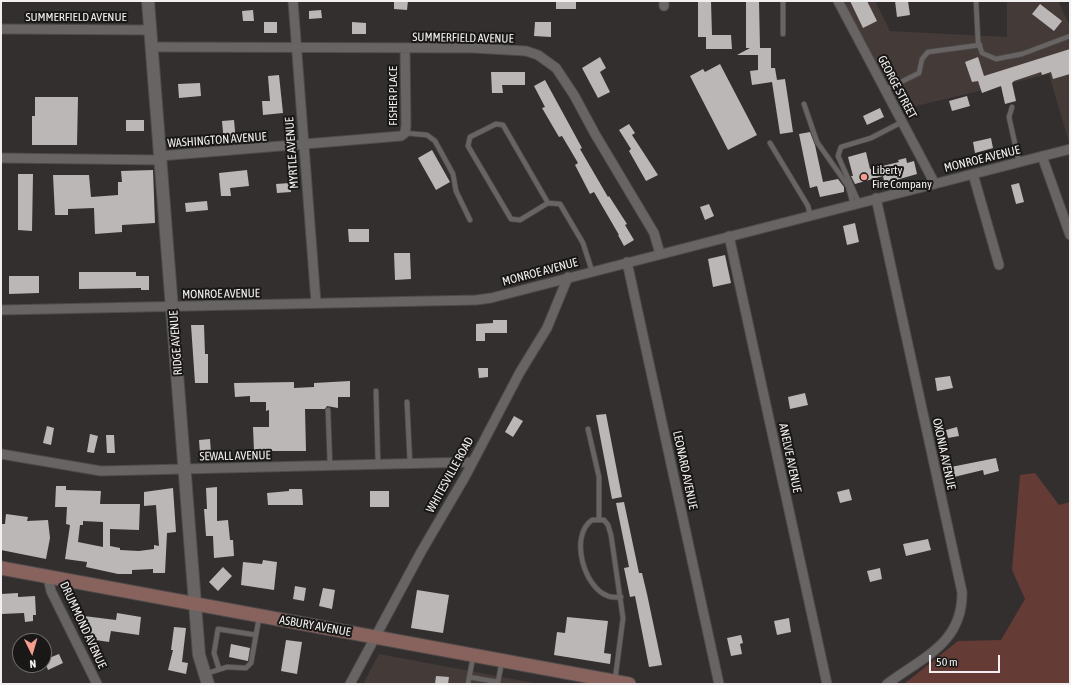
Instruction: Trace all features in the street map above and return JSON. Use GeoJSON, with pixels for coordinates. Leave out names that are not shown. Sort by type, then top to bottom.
{"type":"FeatureCollection","features":[{"type":"Feature","properties":{"kind":"main road","name":"ASBURY AVENUE"},"geometry":{"type":"LineString","coordinates":[[1,568],[628,684]]}},
{"type":"Feature","properties":{"kind":"street","name":"RIDGE AVENUE"},"geometry":{"type":"LineString","coordinates":[[148,1],[173,307],[198,655],[206,679]]}},
{"type":"Feature","properties":{"kind":"street","name":"MYRTLE AVENUE"},"geometry":{"type":"LineString","coordinates":[[293,1],[316,304]]}},
{"type":"Feature","properties":{"kind":"street","name":"GEORGE STREET"},"geometry":{"type":"LineString","coordinates":[[838,1],[935,184]]}},
{"type":"Feature","properties":{"kind":"street","name":"SUMMERFIELD AVENUE"},"geometry":{"type":"LineString","coordinates":[[1,29],[150,30]]}},
{"type":"Feature","properties":{"kind":"street","name":"SUMMERFIELD AVENUE"},"geometry":{"type":"LineString","coordinates":[[152,47],[406,49],[473,48],[526,51],[546,60],[556,68],[574,95],[595,134],[654,233],[660,254]]}},
{"type":"Feature","properties":{"kind":"street","name":"FISHER PLACE"},"geometry":{"type":"LineString","coordinates":[[395,137],[401,136],[405,133],[406,49]]}},
{"type":"Feature","properties":{"kind":"street","name":"WASHINGTON AVENUE"},"geometry":{"type":"LineString","coordinates":[[1,158],[161,158],[395,137]]}},
{"type":"Feature","properties":{"kind":"street","name":"MONROE AVENUE"},"geometry":{"type":"LineString","coordinates":[[1,310],[316,304],[476,300],[491,298],[1070,149]]}},
{"type":"Feature","properties":{"kind":"street"},"geometry":{"type":"LineString","coordinates":[[1042,156],[1070,235]]}},
{"type":"Feature","properties":{"kind":"street"},"geometry":{"type":"LineString","coordinates":[[973,174],[999,265]]}},
{"type":"Feature","properties":{"kind":"street","name":"OXONIA AVENUE"},"geometry":{"type":"LineString","coordinates":[[876,198],[962,592],[960,613],[950,636],[939,647],[887,684]]}},
{"type":"Feature","properties":{"kind":"street","name":"ANELVE AVENUE"},"geometry":{"type":"LineString","coordinates":[[729,236],[827,684]]}},
{"type":"Feature","properties":{"kind":"street","name":"LEONARD AVENUE"},"geometry":{"type":"LineString","coordinates":[[627,262],[719,684]]}},
{"type":"Feature","properties":{"kind":"street","name":"WHITESVILLE ROAD"},"geometry":{"type":"LineString","coordinates":[[350,684],[374,637],[472,462],[520,372],[546,328],[568,277]]}},
{"type":"Feature","properties":{"kind":"street","name":"SEWALL AVENUE"},"geometry":{"type":"LineString","coordinates":[[1,454],[89,470],[472,462]]}},
{"type":"Feature","properties":{"kind":"street","name":"DRUMMOND AVENUE"},"geometry":{"type":"LineString","coordinates":[[48,577],[52,590],[97,684]]}},
{"type":"Feature","properties":{"kind":"lane"},"geometry":{"type":"LineString","coordinates":[[783,1],[783,34]]}},
{"type":"Feature","properties":{"kind":"lane"},"geometry":{"type":"LineString","coordinates":[[976,1],[982,53],[996,59],[1022,54],[1070,36]]}},
{"type":"Feature","properties":{"kind":"lane"},"geometry":{"type":"LineString","coordinates":[[885,90],[918,73],[922,59],[928,52],[980,45]]}},
{"type":"Feature","properties":{"kind":"lane"},"geometry":{"type":"LineString","coordinates":[[804,104],[817,142],[848,186],[856,204]]}},
{"type":"Feature","properties":{"kind":"lane"},"geometry":{"type":"LineString","coordinates":[[1012,106],[1008,117],[1019,162]]}},
{"type":"Feature","properties":{"kind":"lane"},"geometry":{"type":"LineString","coordinates":[[856,204],[838,156],[841,147],[871,138],[902,122]]}},
{"type":"Feature","properties":{"kind":"lane"},"geometry":{"type":"LineString","coordinates":[[548,203],[503,125],[496,124],[470,137],[468,146],[511,219],[520,220],[548,203],[560,204],[583,243],[592,271]]}},
{"type":"Feature","properties":{"kind":"lane"},"geometry":{"type":"LineString","coordinates":[[405,133],[427,135],[435,141],[453,174],[456,191],[470,220]]}},
{"type":"Feature","properties":{"kind":"lane"},"geometry":{"type":"LineString","coordinates":[[770,143],[808,206],[810,216]]}},
{"type":"Feature","properties":{"kind":"lane"},"geometry":{"type":"LineString","coordinates":[[376,391],[378,465]]}},
{"type":"Feature","properties":{"kind":"lane"},"geometry":{"type":"LineString","coordinates":[[407,402],[410,464]]}},
{"type":"Feature","properties":{"kind":"lane"},"geometry":{"type":"LineString","coordinates":[[328,410],[330,466]]}},
{"type":"Feature","properties":{"kind":"lane"},"geometry":{"type":"LineString","coordinates":[[588,429],[599,478],[599,519]]}},
{"type":"Feature","properties":{"kind":"lane"},"geometry":{"type":"LineString","coordinates":[[615,682],[622,637],[623,618],[621,597],[608,525],[604,520],[592,520],[588,523],[584,530],[581,553],[584,565],[592,582],[599,590],[608,596],[621,597]]}},
{"type":"Feature","properties":{"kind":"lane"},"geometry":{"type":"LineString","coordinates":[[206,679],[219,669],[236,666],[246,668],[251,663],[259,616]]}},
{"type":"Feature","properties":{"kind":"lane"},"geometry":{"type":"LineString","coordinates":[[219,669],[214,653],[218,629],[256,636]]}},
{"type":"Feature","properties":{"kind":"lane"},"geometry":{"type":"LineString","coordinates":[[468,684],[473,655]]}},
{"type":"Feature","properties":{"kind":"lane"},"geometry":{"type":"LineString","coordinates":[[469,677],[498,682],[502,661]]}},
{"type":"Feature","properties":{"kind":"shaded area"},"geometry":{"type":"Polygon","coordinates":[[[838,1],[875,1],[890,31],[1007,37],[1007,1],[1058,1],[1070,26],[1070,146],[1049,74],[896,111],[838,1]]]}},
{"type":"Feature","properties":{"kind":"shaded area"},"geometry":{"type":"Polygon","coordinates":[[[1035,473],[1059,505],[1070,502],[1070,684],[904,684],[958,641],[1001,640],[1025,599],[1012,570],[1020,475],[1035,473]]]}},
{"type":"Feature","properties":{"kind":"shaded area"},"geometry":{"type":"Polygon","coordinates":[[[379,654],[540,684],[363,684],[379,654]]]}},
{"type":"Feature","properties":{"kind":"building"},"geometry":{"type":"Polygon","coordinates":[[[394,1],[408,1],[407,10],[394,9],[394,1]]]}},
{"type":"Feature","properties":{"kind":"building"},"geometry":{"type":"Polygon","coordinates":[[[556,1],[576,1],[576,9],[556,9],[556,1]]]}},
{"type":"Feature","properties":{"kind":"building"},"geometry":{"type":"Polygon","coordinates":[[[698,1],[711,1],[712,35],[731,35],[732,49],[706,49],[706,37],[698,37],[698,1]]]}},
{"type":"Feature","properties":{"kind":"building"},"geometry":{"type":"Polygon","coordinates":[[[746,1],[759,1],[760,48],[771,48],[771,68],[775,68],[777,80],[785,79],[793,132],[780,134],[772,82],[752,85],[750,71],[758,70],[758,55],[737,55],[750,48],[746,48],[746,1]]]}},
{"type":"Feature","properties":{"kind":"building"},"geometry":{"type":"Polygon","coordinates":[[[850,1],[867,1],[877,21],[863,28],[850,1]]]}},
{"type":"Feature","properties":{"kind":"building"},"geometry":{"type":"Polygon","coordinates":[[[895,1],[908,1],[910,15],[897,17],[895,1]]]}},
{"type":"Feature","properties":{"kind":"building"},"geometry":{"type":"Polygon","coordinates":[[[1040,4],[1062,21],[1054,31],[1032,14],[1040,4]]]}},
{"type":"Feature","properties":{"kind":"building"},"geometry":{"type":"Polygon","coordinates":[[[253,10],[254,21],[243,21],[242,11],[253,10]]]}},
{"type":"Feature","properties":{"kind":"building"},"geometry":{"type":"Polygon","coordinates":[[[321,10],[322,18],[309,19],[309,11],[321,10]]]}},
{"type":"Feature","properties":{"kind":"building"},"geometry":{"type":"Polygon","coordinates":[[[264,22],[277,22],[277,33],[264,33],[264,22]]]}},
{"type":"Feature","properties":{"kind":"building"},"geometry":{"type":"Polygon","coordinates":[[[352,22],[366,23],[366,34],[352,34],[352,22]]]}},
{"type":"Feature","properties":{"kind":"building"},"geometry":{"type":"Polygon","coordinates":[[[535,22],[551,22],[551,37],[534,36],[535,22]]]}},
{"type":"Feature","properties":{"kind":"building"},"geometry":{"type":"Polygon","coordinates":[[[1070,49],[1070,74],[1053,79],[1051,72],[1042,75],[1041,72],[1014,81],[1012,83],[1016,101],[1005,104],[1001,86],[982,93],[978,81],[972,82],[965,62],[978,57],[984,76],[1070,49]]]}},
{"type":"Feature","properties":{"kind":"building"},"geometry":{"type":"Polygon","coordinates":[[[600,57],[606,68],[600,72],[610,92],[598,98],[582,68],[600,57]]]}},
{"type":"Feature","properties":{"kind":"building"},"geometry":{"type":"Polygon","coordinates":[[[720,64],[757,135],[728,150],[690,76],[703,69],[705,72],[720,64]]]}},
{"type":"Feature","properties":{"kind":"building"},"geometry":{"type":"Polygon","coordinates":[[[491,72],[525,72],[525,85],[502,85],[503,93],[492,93],[491,72]]]}},
{"type":"Feature","properties":{"kind":"building"},"geometry":{"type":"Polygon","coordinates":[[[279,75],[283,113],[263,115],[262,101],[270,101],[268,76],[279,75]]]}},
{"type":"Feature","properties":{"kind":"building"},"geometry":{"type":"Polygon","coordinates":[[[545,80],[582,148],[580,149],[608,197],[609,196],[627,224],[625,225],[634,240],[624,246],[594,192],[590,194],[575,165],[578,163],[562,136],[559,137],[542,108],[545,107],[534,86],[545,80]]]}},
{"type":"Feature","properties":{"kind":"building"},"geometry":{"type":"Polygon","coordinates":[[[200,83],[201,96],[179,98],[178,84],[200,83]]]}},
{"type":"Feature","properties":{"kind":"building"},"geometry":{"type":"Polygon","coordinates":[[[967,96],[970,106],[952,111],[949,101],[967,96]]]}},
{"type":"Feature","properties":{"kind":"building"},"geometry":{"type":"Polygon","coordinates":[[[35,97],[78,97],[77,145],[32,145],[32,116],[35,116],[35,97]]]}},
{"type":"Feature","properties":{"kind":"building"},"geometry":{"type":"Polygon","coordinates":[[[880,108],[884,117],[867,125],[863,116],[880,108]]]}},
{"type":"Feature","properties":{"kind":"building"},"geometry":{"type":"Polygon","coordinates":[[[126,120],[144,120],[144,131],[126,131],[126,120]]]}},
{"type":"Feature","properties":{"kind":"building"},"geometry":{"type":"Polygon","coordinates":[[[234,120],[236,142],[224,144],[222,121],[234,120]]]}},
{"type":"Feature","properties":{"kind":"building"},"geometry":{"type":"Polygon","coordinates":[[[629,124],[635,133],[632,135],[658,175],[646,181],[629,151],[631,149],[619,130],[629,124]]]}},
{"type":"Feature","properties":{"kind":"building"},"geometry":{"type":"Polygon","coordinates":[[[810,132],[815,145],[823,182],[838,179],[844,187],[844,192],[820,197],[817,186],[810,188],[799,134],[810,132]]]}},
{"type":"Feature","properties":{"kind":"building"},"geometry":{"type":"Polygon","coordinates":[[[200,136],[201,146],[175,148],[174,138],[200,136]]]}},
{"type":"Feature","properties":{"kind":"building"},"geometry":{"type":"Polygon","coordinates":[[[991,138],[993,148],[975,153],[973,142],[991,138]]]}},
{"type":"Feature","properties":{"kind":"building"},"geometry":{"type":"Polygon","coordinates":[[[432,150],[450,182],[436,190],[418,158],[432,150]]]}},
{"type":"Feature","properties":{"kind":"building"},"geometry":{"type":"Polygon","coordinates":[[[866,152],[870,169],[899,162],[898,160],[906,158],[907,163],[914,161],[917,174],[893,181],[894,185],[885,187],[883,176],[855,184],[851,176],[853,176],[848,157],[866,152]]]}},
{"type":"Feature","properties":{"kind":"building"},"geometry":{"type":"Polygon","coordinates":[[[153,170],[155,223],[122,225],[122,232],[95,234],[94,208],[68,209],[68,215],[55,215],[53,175],[89,175],[91,197],[118,195],[118,182],[122,182],[121,171],[153,170]]]}},
{"type":"Feature","properties":{"kind":"building"},"geometry":{"type":"Polygon","coordinates":[[[247,170],[249,186],[230,188],[231,196],[221,196],[219,173],[247,170]]]}},
{"type":"Feature","properties":{"kind":"building"},"geometry":{"type":"Polygon","coordinates":[[[18,174],[33,174],[32,231],[18,230],[18,174]]]}},
{"type":"Feature","properties":{"kind":"building"},"geometry":{"type":"Polygon","coordinates":[[[290,183],[291,192],[277,193],[276,184],[290,183]]]}},
{"type":"Feature","properties":{"kind":"building"},"geometry":{"type":"Polygon","coordinates":[[[1019,183],[1024,202],[1016,204],[1011,185],[1019,183]]]}},
{"type":"Feature","properties":{"kind":"building"},"geometry":{"type":"Polygon","coordinates":[[[207,201],[208,210],[186,212],[185,203],[207,201]]]}},
{"type":"Feature","properties":{"kind":"building"},"geometry":{"type":"Polygon","coordinates":[[[709,204],[714,216],[705,220],[700,207],[709,204]]]}},
{"type":"Feature","properties":{"kind":"building"},"geometry":{"type":"Polygon","coordinates":[[[855,223],[859,242],[847,245],[843,226],[855,223]]]}},
{"type":"Feature","properties":{"kind":"building"},"geometry":{"type":"Polygon","coordinates":[[[348,229],[369,229],[369,242],[349,242],[348,229]]]}},
{"type":"Feature","properties":{"kind":"building"},"geometry":{"type":"Polygon","coordinates":[[[394,253],[410,253],[411,279],[395,280],[394,253]]]}},
{"type":"Feature","properties":{"kind":"building"},"geometry":{"type":"Polygon","coordinates":[[[725,255],[731,283],[713,287],[708,259],[725,255]]]}},
{"type":"Feature","properties":{"kind":"building"},"geometry":{"type":"Polygon","coordinates":[[[79,272],[136,272],[136,276],[149,276],[149,290],[141,290],[141,288],[79,289],[79,272]]]}},
{"type":"Feature","properties":{"kind":"building"},"geometry":{"type":"Polygon","coordinates":[[[9,276],[39,276],[39,293],[9,294],[9,276]]]}},
{"type":"Feature","properties":{"kind":"building"},"geometry":{"type":"Polygon","coordinates":[[[493,320],[507,320],[507,333],[485,333],[485,341],[476,341],[476,324],[493,323],[493,320]]]}},
{"type":"Feature","properties":{"kind":"building"},"geometry":{"type":"Polygon","coordinates":[[[191,325],[204,325],[205,354],[208,354],[208,383],[195,383],[191,325]]]}},
{"type":"Feature","properties":{"kind":"building"},"geometry":{"type":"Polygon","coordinates":[[[478,368],[488,368],[488,377],[479,378],[478,368]]]}},
{"type":"Feature","properties":{"kind":"building"},"geometry":{"type":"Polygon","coordinates":[[[950,376],[953,388],[937,391],[935,378],[950,376]]]}},
{"type":"Feature","properties":{"kind":"building"},"geometry":{"type":"Polygon","coordinates":[[[350,381],[350,397],[338,397],[338,408],[327,406],[325,409],[305,409],[306,451],[254,451],[253,427],[269,427],[269,410],[266,411],[266,402],[250,402],[250,396],[235,397],[234,383],[294,382],[294,388],[314,387],[314,383],[350,381]]]}},
{"type":"Feature","properties":{"kind":"building"},"geometry":{"type":"Polygon","coordinates":[[[805,393],[808,405],[790,409],[788,397],[805,393]]]}},
{"type":"Feature","properties":{"kind":"building"},"geometry":{"type":"Polygon","coordinates":[[[606,414],[622,497],[612,499],[596,415],[606,414]]]}},
{"type":"Feature","properties":{"kind":"building"},"geometry":{"type":"Polygon","coordinates":[[[514,416],[523,421],[513,437],[505,432],[514,416]]]}},
{"type":"Feature","properties":{"kind":"building"},"geometry":{"type":"Polygon","coordinates":[[[47,426],[54,428],[51,445],[43,443],[47,426]]]}},
{"type":"Feature","properties":{"kind":"building"},"geometry":{"type":"Polygon","coordinates":[[[957,427],[959,436],[948,438],[946,430],[957,427]]]}},
{"type":"Feature","properties":{"kind":"building"},"geometry":{"type":"Polygon","coordinates":[[[90,434],[98,436],[94,453],[87,452],[90,434]]]}},
{"type":"Feature","properties":{"kind":"building"},"geometry":{"type":"Polygon","coordinates":[[[106,435],[114,435],[115,453],[107,453],[106,435]]]}},
{"type":"Feature","properties":{"kind":"building"},"geometry":{"type":"Polygon","coordinates":[[[210,439],[211,453],[200,453],[199,440],[210,439]]]}},
{"type":"Feature","properties":{"kind":"building"},"geometry":{"type":"Polygon","coordinates":[[[996,458],[999,471],[984,475],[983,470],[954,477],[951,467],[996,458]]]}},
{"type":"Feature","properties":{"kind":"building"},"geometry":{"type":"Polygon","coordinates":[[[56,486],[66,486],[66,490],[101,491],[100,504],[140,504],[139,530],[110,529],[110,546],[120,548],[120,550],[139,551],[154,549],[154,545],[159,546],[156,505],[144,506],[144,492],[173,488],[176,532],[167,533],[165,573],[153,573],[153,569],[132,570],[132,574],[118,574],[86,567],[87,562],[65,559],[70,525],[66,524],[67,507],[55,507],[56,486]],[[83,521],[83,525],[80,525],[78,542],[103,547],[103,522],[83,521]]]}},
{"type":"Feature","properties":{"kind":"building"},"geometry":{"type":"Polygon","coordinates":[[[217,487],[217,521],[228,520],[230,540],[233,540],[234,556],[214,558],[213,536],[206,536],[204,509],[207,509],[206,488],[217,487]]]}},
{"type":"Feature","properties":{"kind":"building"},"geometry":{"type":"Polygon","coordinates":[[[289,489],[302,489],[303,505],[268,505],[267,493],[289,491],[289,489]]]}},
{"type":"Feature","properties":{"kind":"building"},"geometry":{"type":"Polygon","coordinates":[[[849,489],[852,500],[840,503],[837,492],[849,489]]]}},
{"type":"Feature","properties":{"kind":"building"},"geometry":{"type":"Polygon","coordinates":[[[370,491],[389,491],[389,507],[370,507],[370,491]]]}},
{"type":"Feature","properties":{"kind":"building"},"geometry":{"type":"Polygon","coordinates":[[[624,502],[639,573],[642,573],[647,594],[662,665],[649,667],[635,596],[630,597],[624,568],[629,567],[616,503],[624,502]]]}},
{"type":"Feature","properties":{"kind":"building"},"geometry":{"type":"Polygon","coordinates":[[[6,514],[28,517],[27,521],[48,520],[50,538],[46,559],[1,550],[1,524],[5,524],[6,514]]]}},
{"type":"Feature","properties":{"kind":"building"},"geometry":{"type":"Polygon","coordinates":[[[928,539],[931,550],[906,556],[903,544],[928,539]]]}},
{"type":"Feature","properties":{"kind":"building"},"geometry":{"type":"Polygon","coordinates":[[[263,560],[277,562],[274,590],[241,585],[243,562],[262,564],[263,560]]]}},
{"type":"Feature","properties":{"kind":"building"},"geometry":{"type":"Polygon","coordinates":[[[223,567],[232,576],[218,591],[209,582],[223,567]]]}},
{"type":"Feature","properties":{"kind":"building"},"geometry":{"type":"Polygon","coordinates":[[[880,568],[882,579],[870,582],[867,571],[880,568]]]}},
{"type":"Feature","properties":{"kind":"building"},"geometry":{"type":"Polygon","coordinates":[[[295,586],[306,588],[304,601],[293,599],[295,586]]]}},
{"type":"Feature","properties":{"kind":"building"},"geometry":{"type":"Polygon","coordinates":[[[323,588],[335,590],[332,609],[319,606],[323,588]]]}},
{"type":"Feature","properties":{"kind":"building"},"geometry":{"type":"Polygon","coordinates":[[[417,590],[449,595],[443,633],[411,628],[417,590]]]}},
{"type":"Feature","properties":{"kind":"building"},"geometry":{"type":"Polygon","coordinates":[[[18,593],[18,597],[35,596],[36,615],[33,615],[33,621],[25,622],[24,613],[1,614],[1,594],[18,593]]]}},
{"type":"Feature","properties":{"kind":"building"},"geometry":{"type":"Polygon","coordinates":[[[117,613],[141,617],[139,635],[111,631],[109,642],[89,639],[91,630],[82,628],[84,616],[116,620],[117,613]]]}},
{"type":"Feature","properties":{"kind":"building"},"geometry":{"type":"Polygon","coordinates":[[[567,617],[608,621],[604,653],[611,654],[610,664],[554,655],[557,632],[565,633],[567,617]]]}},
{"type":"Feature","properties":{"kind":"building"},"geometry":{"type":"Polygon","coordinates":[[[789,618],[791,632],[777,635],[774,621],[789,618]]]}},
{"type":"Feature","properties":{"kind":"building"},"geometry":{"type":"Polygon","coordinates":[[[174,627],[186,628],[182,662],[188,663],[186,674],[168,670],[173,650],[171,650],[174,627]]]}},
{"type":"Feature","properties":{"kind":"building"},"geometry":{"type":"Polygon","coordinates":[[[741,635],[743,643],[740,644],[742,654],[731,656],[727,638],[741,635]]]}},
{"type":"Feature","properties":{"kind":"building"},"geometry":{"type":"Polygon","coordinates":[[[286,640],[302,642],[297,674],[281,671],[286,640]]]}},
{"type":"Feature","properties":{"kind":"building"},"geometry":{"type":"Polygon","coordinates":[[[231,644],[250,648],[248,661],[229,657],[231,644]]]}},
{"type":"Feature","properties":{"kind":"building"},"geometry":{"type":"Polygon","coordinates":[[[59,654],[63,663],[52,668],[52,657],[59,654]]]}},
{"type":"Feature","properties":{"kind":"building"},"geometry":{"type":"Polygon","coordinates":[[[436,676],[449,677],[448,684],[435,684],[436,676]]]}},
{"type":"Feature","properties":{"kind":"place","name":"Liberty Fire Company"},"geometry":{"type":"Point","coordinates":[864,177]}}]}
